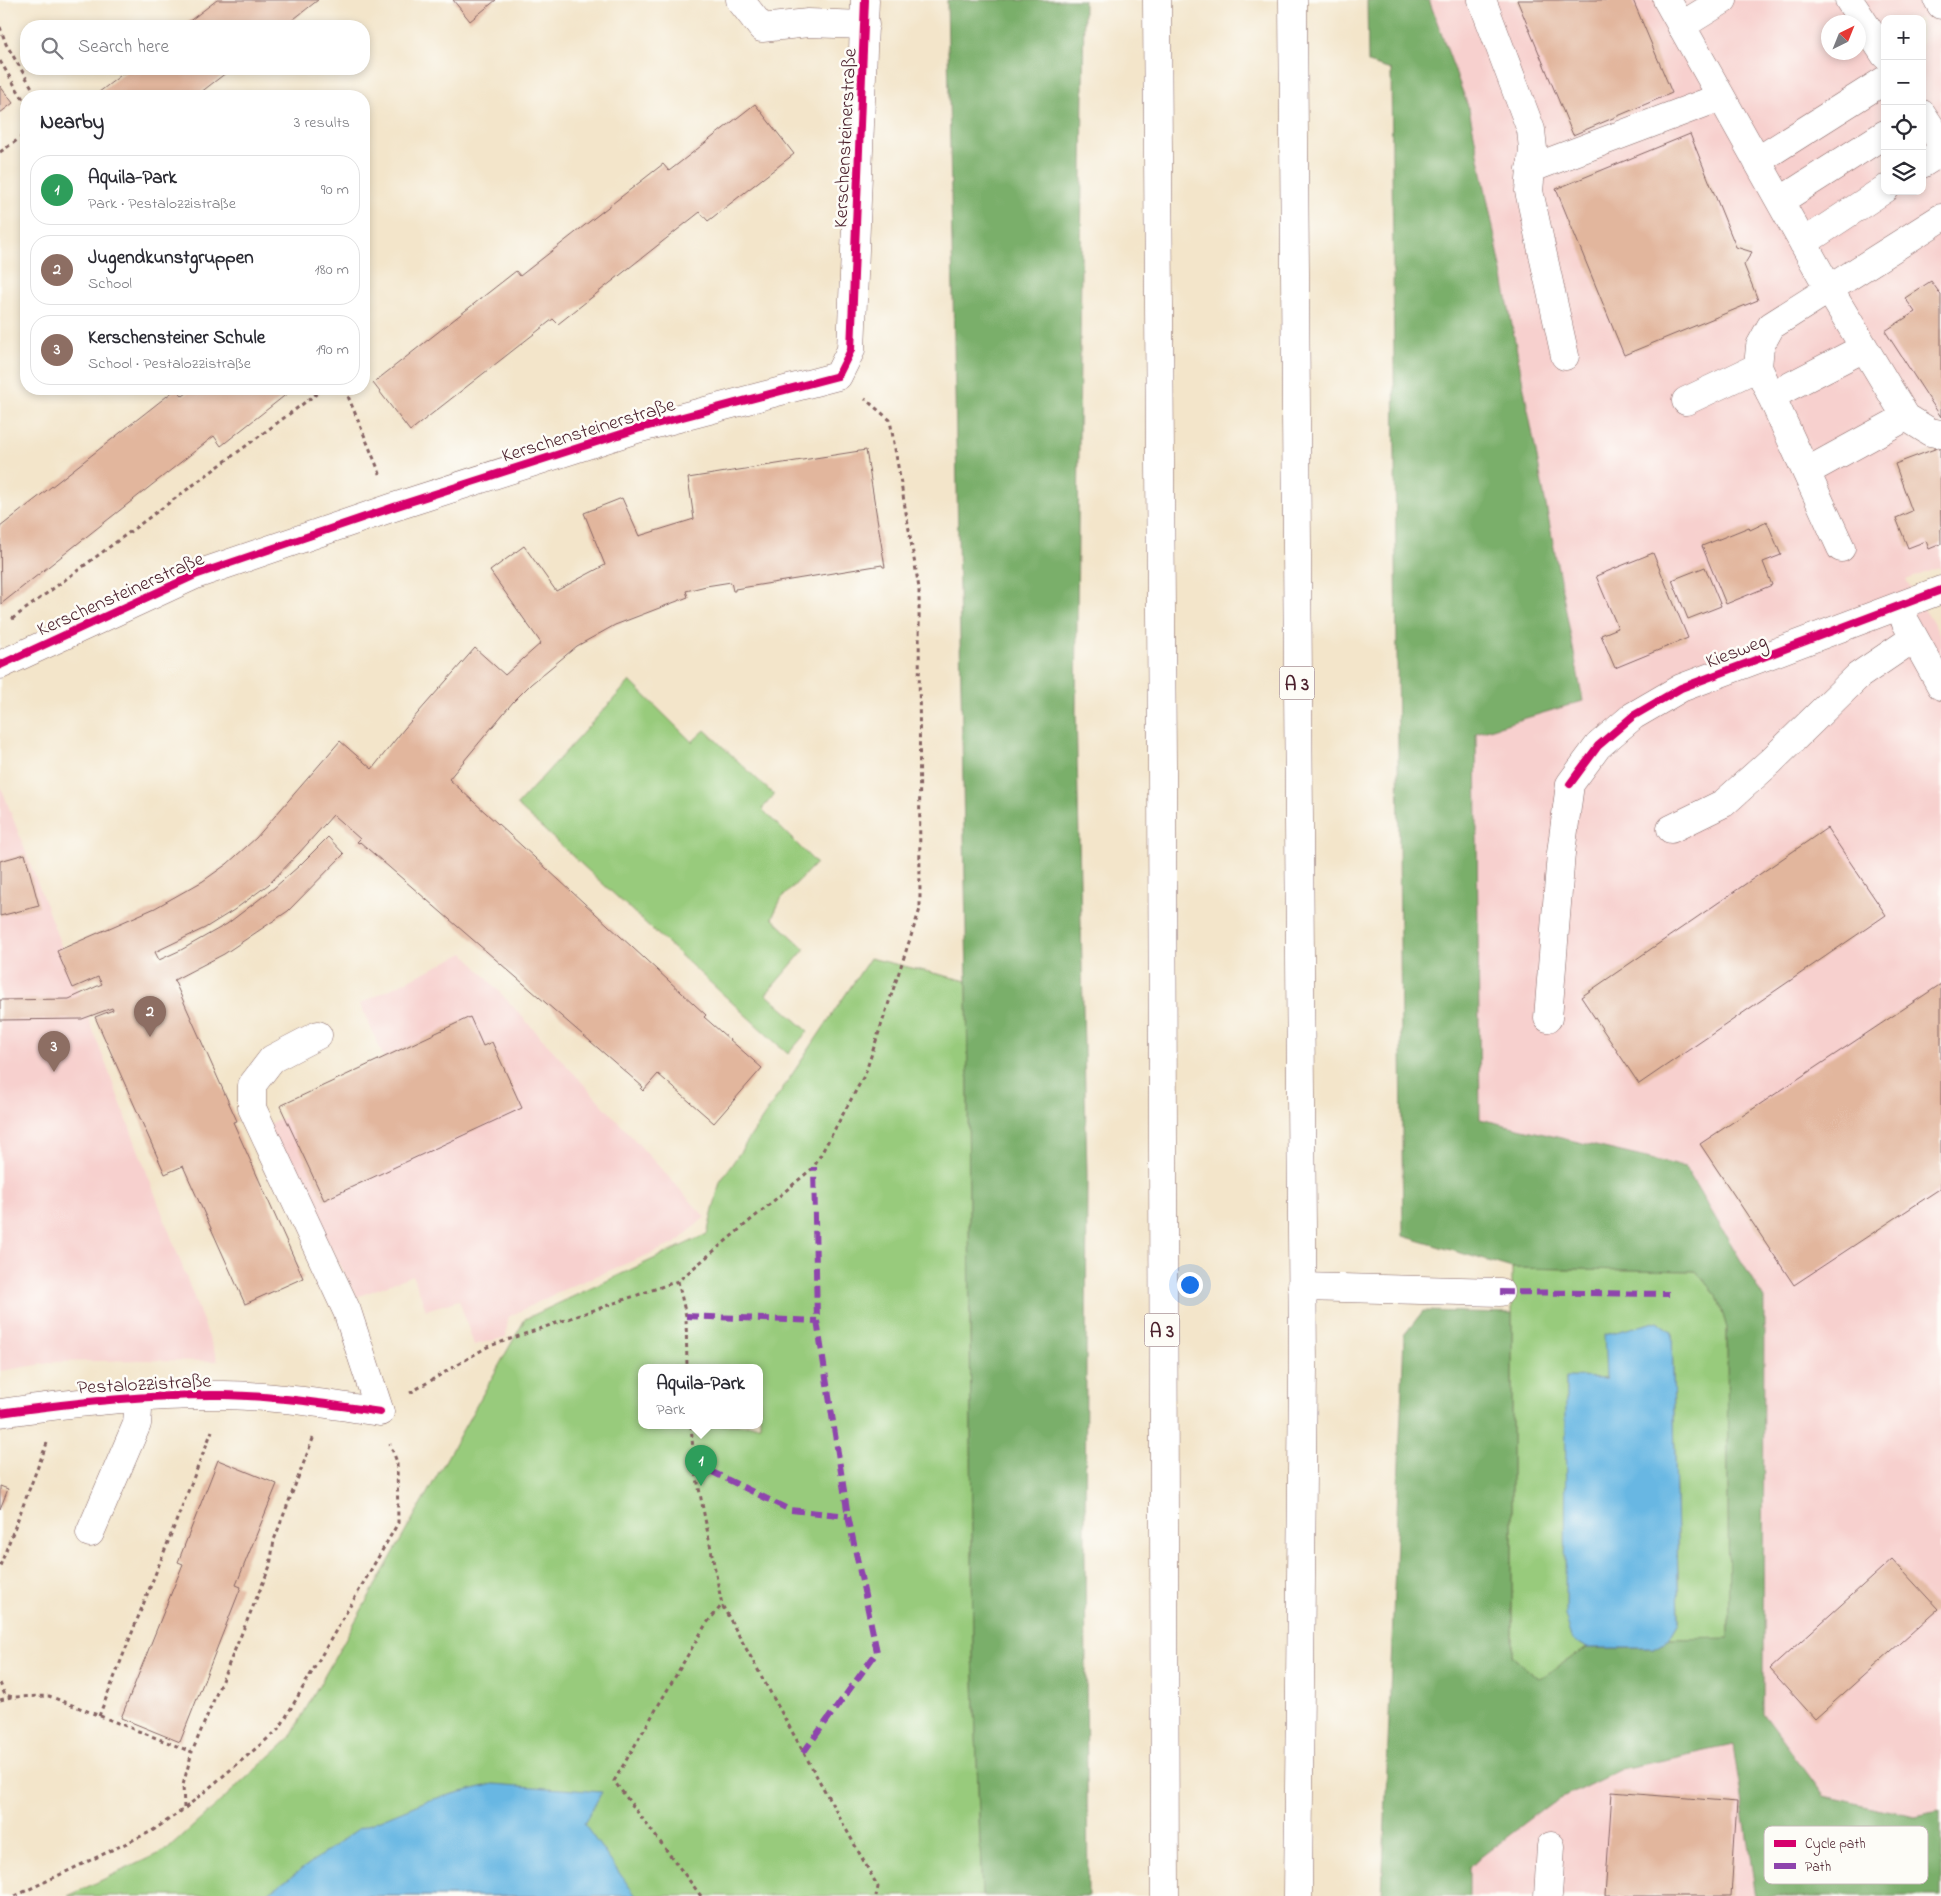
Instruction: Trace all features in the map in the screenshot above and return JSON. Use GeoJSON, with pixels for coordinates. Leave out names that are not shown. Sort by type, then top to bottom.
{"type":"FeatureCollection","features":[{"type":"Feature","properties":{"kind":"main road"},"geometry":{"type":"LineString","coordinates":[[740,0],[762,28],[808,23],[865,12]]}},
{"type":"Feature","properties":{"kind":"main road","name":"A 3"},"geometry":{"type":"LineString","coordinates":[[1157,0],[1162,765],[1165,1896]]}},
{"type":"Feature","properties":{"kind":"main road","name":"A 3"},"geometry":{"type":"LineString","coordinates":[[1293,0],[1302,1287],[1298,1896]]}},
{"type":"Feature","properties":{"kind":"main road"},"geometry":{"type":"LineString","coordinates":[[1482,0],[1532,130],[1529,191],[1565,356]]}},
{"type":"Feature","properties":{"kind":"main road"},"geometry":{"type":"LineString","coordinates":[[1666,0],[1829,290],[1906,417],[1930,432],[1941,434]]}},
{"type":"Feature","properties":{"kind":"main road"},"geometry":{"type":"LineString","coordinates":[[1681,26],[1723,0]]}},
{"type":"Feature","properties":{"kind":"main road"},"geometry":{"type":"LineString","coordinates":[[1849,0],[1881,49]]}},
{"type":"Feature","properties":{"kind":"main road"},"geometry":{"type":"LineString","coordinates":[[1938,0],[1941,5]]}},
{"type":"Feature","properties":{"kind":"main road","name":"Kerschensteinerstraße"},"geometry":{"type":"LineString","coordinates":[[0,665],[195,575],[394,507],[637,429],[838,376],[851,350],[865,12]]}},
{"type":"Feature","properties":{"kind":"main road"},"geometry":{"type":"LineString","coordinates":[[1757,161],[1881,83]]}},
{"type":"Feature","properties":{"kind":"main road"},"geometry":{"type":"LineString","coordinates":[[1530,169],[1721,97]]}},
{"type":"Feature","properties":{"kind":"main road"},"geometry":{"type":"LineString","coordinates":[[1926,120],[1941,143]]}},
{"type":"Feature","properties":{"kind":"main road"},"geometry":{"type":"LineString","coordinates":[[1780,201],[1881,137]]}},
{"type":"Feature","properties":{"kind":"main road"},"geometry":{"type":"LineString","coordinates":[[1926,161],[1941,152]]}},
{"type":"Feature","properties":{"kind":"main road"},"geometry":{"type":"LineString","coordinates":[[1803,243],[1881,192]]}},
{"type":"Feature","properties":{"kind":"main road"},"geometry":{"type":"LineString","coordinates":[[1841,548],[1758,368],[1760,346],[1771,326],[1941,218]]}},
{"type":"Feature","properties":{"kind":"main road"},"geometry":{"type":"LineString","coordinates":[[1771,396],[1864,348]]}},
{"type":"Feature","properties":{"kind":"main road"},"geometry":{"type":"LineString","coordinates":[[1686,402],[1758,368]]}},
{"type":"Feature","properties":{"kind":"main road"},"geometry":{"type":"LineString","coordinates":[[1806,472],[1906,417]]}},
{"type":"Feature","properties":{"kind":"main road","name":"Kiesweg"},"geometry":{"type":"LineString","coordinates":[[1548,1018],[1562,853],[1570,784],[1598,746],[1633,716],[1681,688],[1941,590]]}},
{"type":"Feature","properties":{"kind":"main road"},"geometry":{"type":"LineString","coordinates":[[1897,606],[1941,686]]}},
{"type":"Feature","properties":{"kind":"main road"},"geometry":{"type":"LineString","coordinates":[[1671,829],[1724,802],[1771,761],[1858,676],[1914,638]]}},
{"type":"Feature","properties":{"kind":"main road"},"geometry":{"type":"LineString","coordinates":[[318,1035],[272,1059],[252,1085],[252,1108],[346,1311],[380,1412]]}},
{"type":"Feature","properties":{"kind":"main road"},"geometry":{"type":"LineString","coordinates":[[1302,1287],[1500,1292]]}},
{"type":"Feature","properties":{"kind":"main road","name":"Pestalozzistraße"},"geometry":{"type":"LineString","coordinates":[[0,1413],[61,1404],[139,1397],[226,1395],[327,1403],[380,1412]]}},
{"type":"Feature","properties":{"kind":"main road"},"geometry":{"type":"LineString","coordinates":[[90,1533],[137,1424],[139,1397]]}},
{"type":"Feature","properties":{"kind":"main road"},"geometry":{"type":"LineString","coordinates":[[1548,1896],[1551,1846]]}},
{"type":"Feature","properties":{"kind":"path"},"geometry":{"type":"LineString","coordinates":[[0,27],[6,44],[20,67]]}},
{"type":"Feature","properties":{"kind":"path"},"geometry":{"type":"LineString","coordinates":[[0,61],[20,94]]}},
{"type":"Feature","properties":{"kind":"path"},"geometry":{"type":"LineString","coordinates":[[24,75],[33,90]]}},
{"type":"Feature","properties":{"kind":"path"},"geometry":{"type":"LineString","coordinates":[[0,152],[20,138]]}},
{"type":"Feature","properties":{"kind":"path"},"geometry":{"type":"LineString","coordinates":[[15,1896],[152,1831],[184,1809],[279,1729],[398,1523],[396,1462],[380,1412],[418,1387],[487,1347],[678,1281],[814,1167],[866,1074],[920,909],[919,588],[890,420],[838,376]]}},
{"type":"Feature","properties":{"kind":"path"},"geometry":{"type":"LineString","coordinates":[[8,622],[315,395]]}},
{"type":"Feature","properties":{"kind":"path"},"geometry":{"type":"LineString","coordinates":[[347,395],[394,507]]}},
{"type":"Feature","properties":{"kind":"path"},"geometry":{"type":"LineString","coordinates":[[678,1281],[686,1316],[688,1364]]}},
{"type":"Feature","properties":{"kind":"path"},"geometry":{"type":"LineString","coordinates":[[99,1716],[226,1395]]}},
{"type":"Feature","properties":{"kind":"path"},"geometry":{"type":"LineString","coordinates":[[184,1809],[183,1785],[192,1752],[270,1566],[274,1540],[327,1403]]}},
{"type":"Feature","properties":{"kind":"path"},"geometry":{"type":"LineString","coordinates":[[0,1566],[61,1404]]}},
{"type":"Feature","properties":{"kind":"path"},"geometry":{"type":"LineString","coordinates":[[691,1429],[694,1463],[722,1604],[878,1887],[876,1896]]}},
{"type":"Feature","properties":{"kind":"path"},"geometry":{"type":"LineString","coordinates":[[701,1896],[614,1781],[706,1624],[722,1604]]}},
{"type":"Feature","properties":{"kind":"path"},"geometry":{"type":"LineString","coordinates":[[0,1683],[5,1695],[14,1697]]}},
{"type":"Feature","properties":{"kind":"path"},"geometry":{"type":"LineString","coordinates":[[0,1700],[14,1697],[49,1696],[192,1752]]}},
{"type":"Feature","properties":{"kind":"shaded area"},"geometry":{"type":"Polygon","coordinates":[[[1429,0],[1941,0],[1941,567],[1906,580],[1941,636],[1941,1811],[1913,1816],[1824,1796],[1763,1713],[1764,1299],[1685,1167],[1480,1119],[1476,733],[1583,701],[1502,272],[1469,109],[1429,0]]]}},
{"type":"Feature","properties":{"kind":"shaded area"},"geometry":{"type":"Polygon","coordinates":[[[0,784],[218,1361],[56,1362],[0,1371],[0,784]]]}},
{"type":"Feature","properties":{"kind":"shaded area"},"geometry":{"type":"Polygon","coordinates":[[[464,953],[705,1217],[676,1243],[567,1288],[508,1317],[506,1337],[474,1345],[459,1300],[426,1310],[413,1275],[357,1297],[266,1126],[389,1069],[360,1004],[464,953]]]}},
{"type":"Feature","properties":{"kind":"shaded area"},"geometry":{"type":"Polygon","coordinates":[[[1733,1745],[1756,1896],[1469,1896],[1469,1866],[1550,1804],[1622,1769],[1733,1745]]]}},
{"type":"Feature","properties":{"kind":"green space"},"geometry":{"type":"Polygon","coordinates":[[[947,0],[1084,0],[1076,712],[1087,1174],[1085,1553],[1088,1896],[982,1896],[973,1653],[967,981],[947,0]]]}},
{"type":"Feature","properties":{"kind":"green space"},"geometry":{"type":"Polygon","coordinates":[[[1367,0],[1429,0],[1469,109],[1502,272],[1583,701],[1476,733],[1480,1119],[1685,1167],[1764,1299],[1763,1713],[1824,1796],[1913,1816],[1941,1811],[1941,1896],[1756,1896],[1733,1745],[1622,1769],[1550,1804],[1469,1866],[1469,1896],[1382,1896],[1404,1335],[1423,1311],[1512,1313],[1512,1656],[1538,1679],[1587,1648],[1653,1648],[1669,1639],[1729,1638],[1727,1328],[1717,1295],[1696,1271],[1512,1268],[1403,1236],[1391,70],[1368,63],[1367,0]]]}},
{"type":"Feature","properties":{"kind":"green space"},"geometry":{"type":"Polygon","coordinates":[[[630,681],[692,742],[705,730],[774,795],[762,809],[816,863],[781,899],[772,918],[805,949],[766,994],[808,1031],[788,1054],[517,805],[630,681]]]}},
{"type":"Feature","properties":{"kind":"green space"},"geometry":{"type":"Polygon","coordinates":[[[870,958],[967,981],[973,1653],[982,1896],[68,1896],[168,1849],[289,1739],[525,1319],[707,1234],[720,1182],[870,958]]]}},
{"type":"Feature","properties":{"kind":"green space"},"geometry":{"type":"Polygon","coordinates":[[[1512,1268],[1696,1271],[1717,1295],[1727,1328],[1729,1639],[1669,1639],[1679,1622],[1672,1332],[1658,1321],[1606,1378],[1566,1378],[1573,1639],[1587,1648],[1538,1679],[1512,1656],[1512,1268]]]}},
{"type":"Feature","properties":{"kind":"water"},"geometry":{"type":"Polygon","coordinates":[[[1658,1321],[1672,1332],[1679,1622],[1669,1639],[1653,1648],[1587,1648],[1573,1639],[1565,1616],[1566,1377],[1606,1378],[1604,1335],[1658,1321]]]}},
{"type":"Feature","properties":{"kind":"water"},"geometry":{"type":"Polygon","coordinates":[[[493,1784],[602,1792],[584,1824],[636,1896],[264,1896],[358,1829],[426,1801],[493,1784]]]}},
{"type":"Feature","properties":{"kind":"building"},"geometry":{"type":"Polygon","coordinates":[[[217,0],[318,0],[293,20],[191,20],[217,0]]]}},
{"type":"Feature","properties":{"kind":"building"},"geometry":{"type":"Polygon","coordinates":[[[453,0],[496,0],[470,21],[453,0]]]}},
{"type":"Feature","properties":{"kind":"building"},"geometry":{"type":"Polygon","coordinates":[[[1517,0],[1633,0],[1672,93],[1573,135],[1517,0]]]}},
{"type":"Feature","properties":{"kind":"building"},"geometry":{"type":"Polygon","coordinates":[[[121,75],[223,75],[204,90],[102,90],[121,75]]]}},
{"type":"Feature","properties":{"kind":"building"},"geometry":{"type":"Polygon","coordinates":[[[0,86],[13,103],[0,113],[0,86]]]}},
{"type":"Feature","properties":{"kind":"building"},"geometry":{"type":"Polygon","coordinates":[[[755,104],[794,154],[708,221],[700,212],[558,324],[553,319],[410,431],[373,383],[516,271],[520,276],[663,164],[669,171],[755,104]]]}},
{"type":"Feature","properties":{"kind":"building"},"geometry":{"type":"Polygon","coordinates":[[[1690,134],[1736,247],[1752,252],[1744,265],[1758,300],[1624,355],[1556,189],[1690,134]]]}},
{"type":"Feature","properties":{"kind":"building"},"geometry":{"type":"Polygon","coordinates":[[[1931,281],[1941,295],[1941,417],[1885,331],[1915,312],[1905,298],[1931,281]]]}},
{"type":"Feature","properties":{"kind":"building"},"geometry":{"type":"Polygon","coordinates":[[[168,395],[285,395],[221,446],[214,436],[1,604],[0,527],[168,395]]]}},
{"type":"Feature","properties":{"kind":"building"},"geometry":{"type":"Polygon","coordinates":[[[1940,447],[1941,544],[1929,549],[1926,541],[1908,548],[1896,518],[1912,511],[1895,464],[1940,447]]]}},
{"type":"Feature","properties":{"kind":"building"},"geometry":{"type":"Polygon","coordinates":[[[866,450],[885,567],[882,565],[735,589],[735,591],[733,591],[731,582],[706,586],[686,591],[688,597],[615,625],[577,646],[531,684],[513,702],[449,779],[706,1015],[704,1017],[762,1068],[714,1123],[658,1074],[643,1091],[641,1089],[643,1087],[360,842],[357,842],[360,839],[333,815],[269,884],[234,910],[205,928],[155,952],[159,960],[227,924],[274,888],[328,837],[344,854],[288,911],[224,954],[174,980],[237,1121],[233,1122],[303,1278],[245,1304],[183,1166],[165,1174],[95,1017],[113,1010],[112,1008],[82,1019],[0,1020],[0,1000],[69,999],[102,984],[98,977],[73,988],[57,951],[155,908],[203,881],[227,864],[256,838],[340,741],[372,769],[404,729],[475,648],[505,675],[541,643],[490,571],[524,546],[556,591],[605,565],[584,513],[622,498],[639,536],[694,519],[688,478],[866,450]]]}},
{"type":"Feature","properties":{"kind":"building"},"geometry":{"type":"Polygon","coordinates":[[[1767,522],[1781,555],[1763,562],[1772,585],[1726,604],[1702,546],[1749,527],[1750,530],[1767,522]]]}},
{"type":"Feature","properties":{"kind":"building"},"geometry":{"type":"Polygon","coordinates":[[[1653,553],[1688,638],[1615,668],[1601,635],[1618,628],[1596,576],[1653,553]]]}},
{"type":"Feature","properties":{"kind":"building"},"geometry":{"type":"Polygon","coordinates":[[[1705,567],[1721,606],[1688,619],[1672,580],[1705,567]]]}},
{"type":"Feature","properties":{"kind":"building"},"geometry":{"type":"Polygon","coordinates":[[[1827,828],[1886,915],[1639,1084],[1581,997],[1827,828]]]}},
{"type":"Feature","properties":{"kind":"building"},"geometry":{"type":"Polygon","coordinates":[[[25,854],[39,906],[0,916],[0,861],[25,854]]]}},
{"type":"Feature","properties":{"kind":"building"},"geometry":{"type":"Polygon","coordinates":[[[1941,984],[1941,1188],[1794,1285],[1700,1144],[1941,984]]]}},
{"type":"Feature","properties":{"kind":"building"},"geometry":{"type":"Polygon","coordinates":[[[470,1017],[483,1046],[492,1042],[522,1108],[324,1200],[280,1106],[470,1017]]]}},
{"type":"Feature","properties":{"kind":"building"},"geometry":{"type":"Polygon","coordinates":[[[218,1460],[277,1484],[236,1585],[241,1587],[180,1742],[121,1718],[183,1564],[178,1562],[218,1460]]]}},
{"type":"Feature","properties":{"kind":"building"},"geometry":{"type":"Polygon","coordinates":[[[0,1486],[8,1489],[0,1509],[0,1486]]]}},
{"type":"Feature","properties":{"kind":"building"},"geometry":{"type":"Polygon","coordinates":[[[1892,1559],[1938,1609],[1815,1719],[1770,1669],[1892,1559]]]}},
{"type":"Feature","properties":{"kind":"building"},"geometry":{"type":"Polygon","coordinates":[[[1612,1792],[1737,1802],[1731,1896],[1605,1896],[1612,1792]]]}},
{"type":"Feature","properties":{"kind":"marked path"},"geometry":{"type":"LineString","coordinates":[[803,1753],[877,1652],[848,1516],[817,1321],[814,1167]]}},
{"type":"Feature","properties":{"kind":"marked path"},"geometry":{"type":"LineString","coordinates":[[1500,1292],[1669,1294]]}},
{"type":"Feature","properties":{"kind":"marked path"},"geometry":{"type":"LineString","coordinates":[[686,1316],[817,1321]]}},
{"type":"Feature","properties":{"kind":"marked path"},"geometry":{"type":"LineString","coordinates":[[694,1463],[790,1510],[848,1516]]}},
{"type":"Feature","properties":{"kind":"cycle path"},"geometry":{"type":"LineString","coordinates":[[0,665],[195,575],[394,507],[637,429],[838,376],[851,350],[865,0]]}},
{"type":"Feature","properties":{"kind":"cycle path"},"geometry":{"type":"LineString","coordinates":[[1570,784],[1598,746],[1633,716],[1681,688],[1941,590]]}},
{"type":"Feature","properties":{"kind":"cycle path"},"geometry":{"type":"LineString","coordinates":[[0,1413],[56,1405],[196,1395],[283,1399],[380,1412]]}},
{"type":"Feature","properties":{"kind":"place","name":"Jugendkunstgruppen"},"geometry":{"type":"Point","coordinates":[150,1037]}},
{"type":"Feature","properties":{"kind":"place","name":"Kerschensteiner Schule"},"geometry":{"type":"Point","coordinates":[54,1072]}},
{"type":"Feature","properties":{"kind":"place","name":"Aquila-Park"},"geometry":{"type":"Point","coordinates":[701,1486]}}]}
